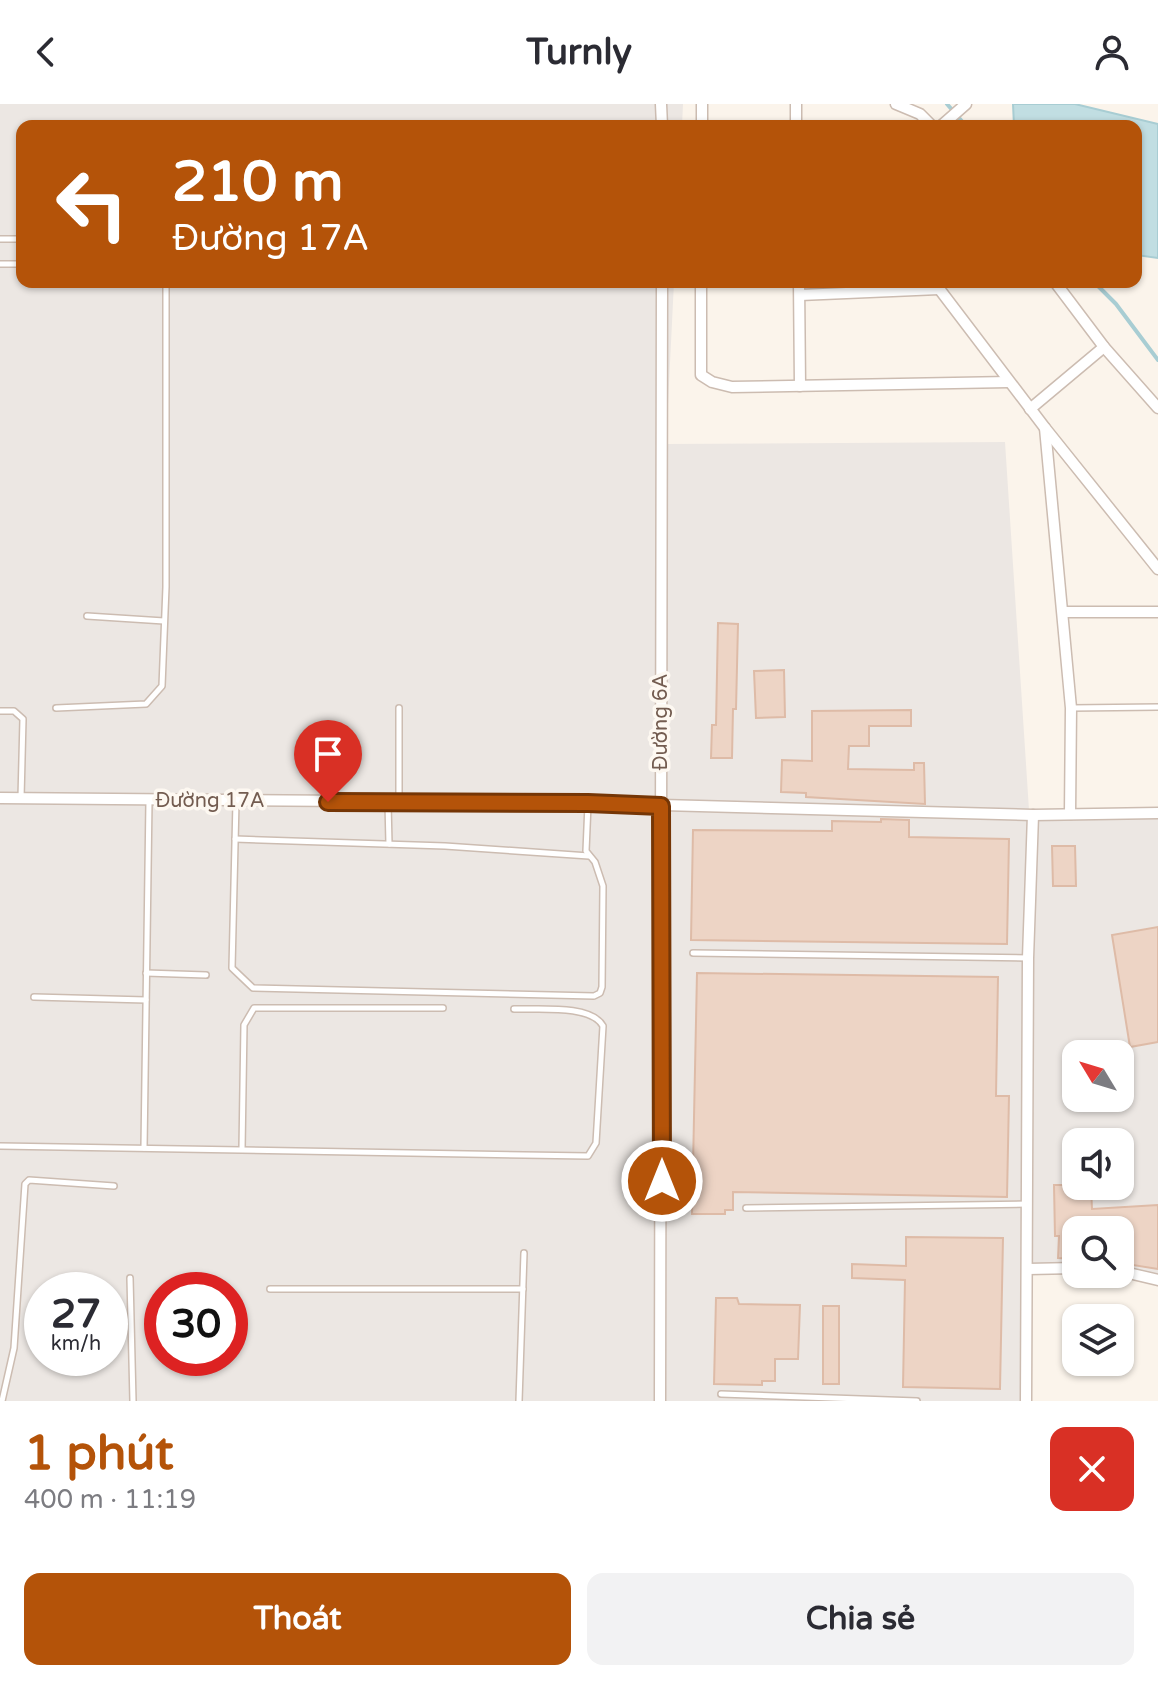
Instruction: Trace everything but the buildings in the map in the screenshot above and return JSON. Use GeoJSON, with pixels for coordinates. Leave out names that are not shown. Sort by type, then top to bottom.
{"type":"FeatureCollection","features":[{"type":"Feature","properties":{"kind":"street"},"geometry":{"type":"LineString","coordinates":[[896,104],[920,114],[926,120]]}},
{"type":"Feature","properties":{"kind":"street"},"geometry":{"type":"LineString","coordinates":[[949,120],[965,106]]}},
{"type":"Feature","properties":{"kind":"street","name":"Đường 6A"},"geometry":{"type":"LineString","coordinates":[[660,1401],[662,288]]}},
{"type":"Feature","properties":{"kind":"street"},"geometry":{"type":"LineString","coordinates":[[701,288],[701,375],[712,382],[732,387],[1009,382]]}},
{"type":"Feature","properties":{"kind":"street"},"geometry":{"type":"LineString","coordinates":[[799,288],[800,386]]}},
{"type":"Feature","properties":{"kind":"street"},"geometry":{"type":"LineString","coordinates":[[800,295],[906,288]]}},
{"type":"Feature","properties":{"kind":"street"},"geometry":{"type":"LineString","coordinates":[[938,288],[1158,569]]}},
{"type":"Feature","properties":{"kind":"street"},"geometry":{"type":"LineString","coordinates":[[1060,288],[1104,347],[1158,408]]}},
{"type":"Feature","properties":{"kind":"street"},"geometry":{"type":"LineString","coordinates":[[1030,409],[1104,347]]}},
{"type":"Feature","properties":{"kind":"street"},"geometry":{"type":"LineString","coordinates":[[1045,428],[1071,708],[1070,814]]}},
{"type":"Feature","properties":{"kind":"street"},"geometry":{"type":"LineString","coordinates":[[1064,612],[1158,612]]}},
{"type":"Feature","properties":{"kind":"street","name":"Đường 17A"},"geometry":{"type":"LineString","coordinates":[[0,798],[588,803],[1033,815],[1158,813]]}},
{"type":"Feature","properties":{"kind":"street"},"geometry":{"type":"LineString","coordinates":[[1026,1401],[1028,958],[1033,815]]}},
{"type":"Feature","properties":{"kind":"street"},"geometry":{"type":"LineString","coordinates":[[1028,1269],[1062,1268]]}},
{"type":"Feature","properties":{"kind":"street"},"geometry":{"type":"LineString","coordinates":[[1134,1274],[1158,1280]]}},
{"type":"Feature","properties":{"kind":"lane"},"geometry":{"type":"LineString","coordinates":[[56,708],[146,704],[162,686],[166,288]]}},
{"type":"Feature","properties":{"kind":"lane"},"geometry":{"type":"LineString","coordinates":[[87,616],[164,621]]}},
{"type":"Feature","properties":{"kind":"lane"},"geometry":{"type":"LineString","coordinates":[[1071,708],[1158,707]]}},
{"type":"Feature","properties":{"kind":"lane"},"geometry":{"type":"LineString","coordinates":[[389,844],[399,708]]}},
{"type":"Feature","properties":{"kind":"lane"},"geometry":{"type":"LineString","coordinates":[[0,711],[14,711],[23,719],[21,799]]}},
{"type":"Feature","properties":{"kind":"lane"},"geometry":{"type":"LineString","coordinates":[[144,1148],[149,800]]}},
{"type":"Feature","properties":{"kind":"lane"},"geometry":{"type":"LineString","coordinates":[[236,800],[232,968],[253,988],[594,996],[600,993],[602,987],[603,886],[595,862],[586,851],[588,803]]}},
{"type":"Feature","properties":{"kind":"lane"},"geometry":{"type":"LineString","coordinates":[[235,839],[589,856]]}},
{"type":"Feature","properties":{"kind":"lane"},"geometry":{"type":"LineString","coordinates":[[693,953],[1028,958]]}},
{"type":"Feature","properties":{"kind":"lane"},"geometry":{"type":"LineString","coordinates":[[146,973],[206,975]]}},
{"type":"Feature","properties":{"kind":"lane"},"geometry":{"type":"LineString","coordinates":[[34,997],[146,1000]]}},
{"type":"Feature","properties":{"kind":"lane"},"geometry":{"type":"LineString","coordinates":[[242,1149],[244,1025],[254,1008],[443,1008]]}},
{"type":"Feature","properties":{"kind":"lane"},"geometry":{"type":"LineString","coordinates":[[0,1146],[588,1156],[596,1143],[603,1026],[593,1014],[578,1011],[514,1009]]}},
{"type":"Feature","properties":{"kind":"lane"},"geometry":{"type":"LineString","coordinates":[[2,1401],[14,1348],[25,1184],[29,1180],[114,1186]]}},
{"type":"Feature","properties":{"kind":"lane"},"geometry":{"type":"LineString","coordinates":[[746,1208],[1028,1204]]}},
{"type":"Feature","properties":{"kind":"lane"},"geometry":{"type":"LineString","coordinates":[[519,1401],[524,1253]]}},
{"type":"Feature","properties":{"kind":"lane"},"geometry":{"type":"LineString","coordinates":[[130,1278],[133,1401]]}},
{"type":"Feature","properties":{"kind":"lane"},"geometry":{"type":"LineString","coordinates":[[270,1289],[523,1289]]}},
{"type":"Feature","properties":{"kind":"lane"},"geometry":{"type":"LineString","coordinates":[[721,1394],[917,1401]]}},
{"type":"Feature","properties":{"kind":"shaded area"},"geometry":{"type":"Polygon","coordinates":[[[0,104],[683,104],[682,120],[16,120],[16,288],[674,288],[666,444],[1005,442],[1029,810],[1022,1401],[0,1401],[0,104]]]}},
{"type":"Feature","properties":{"kind":"shaded area"},"geometry":{"type":"Polygon","coordinates":[[[804,288],[880,288],[804,291],[804,288]]]}},
{"type":"Feature","properties":{"kind":"shaded area"},"geometry":{"type":"Polygon","coordinates":[[[1158,817],[1158,1276],[1134,1270],[1134,1216],[1062,1216],[1062,1264],[1032,1264],[1032,957],[1036,819],[1158,817]]]}},
{"type":"Feature","properties":{"kind":"water"},"geometry":{"type":"Polygon","coordinates":[[[1013,104],[1075,104],[1141,120],[1014,120],[1013,104]]]}},
{"type":"Feature","properties":{"kind":"water"},"geometry":{"type":"Polygon","coordinates":[[[1142,120],[1158,124],[1158,258],[1142,256],[1142,120]]]}},
{"type":"Feature","properties":{"kind":"waterway"},"geometry":{"type":"LineString","coordinates":[[947,104],[961,120]]}},
{"type":"Feature","properties":{"kind":"waterway"},"geometry":{"type":"LineString","coordinates":[[1100,288],[1116,304],[1158,360]]}},
{"type":"Feature","properties":{"kind":"route"},"geometry":{"type":"LineString","coordinates":[[328,802],[661,806],[662,1181]]}}]}
